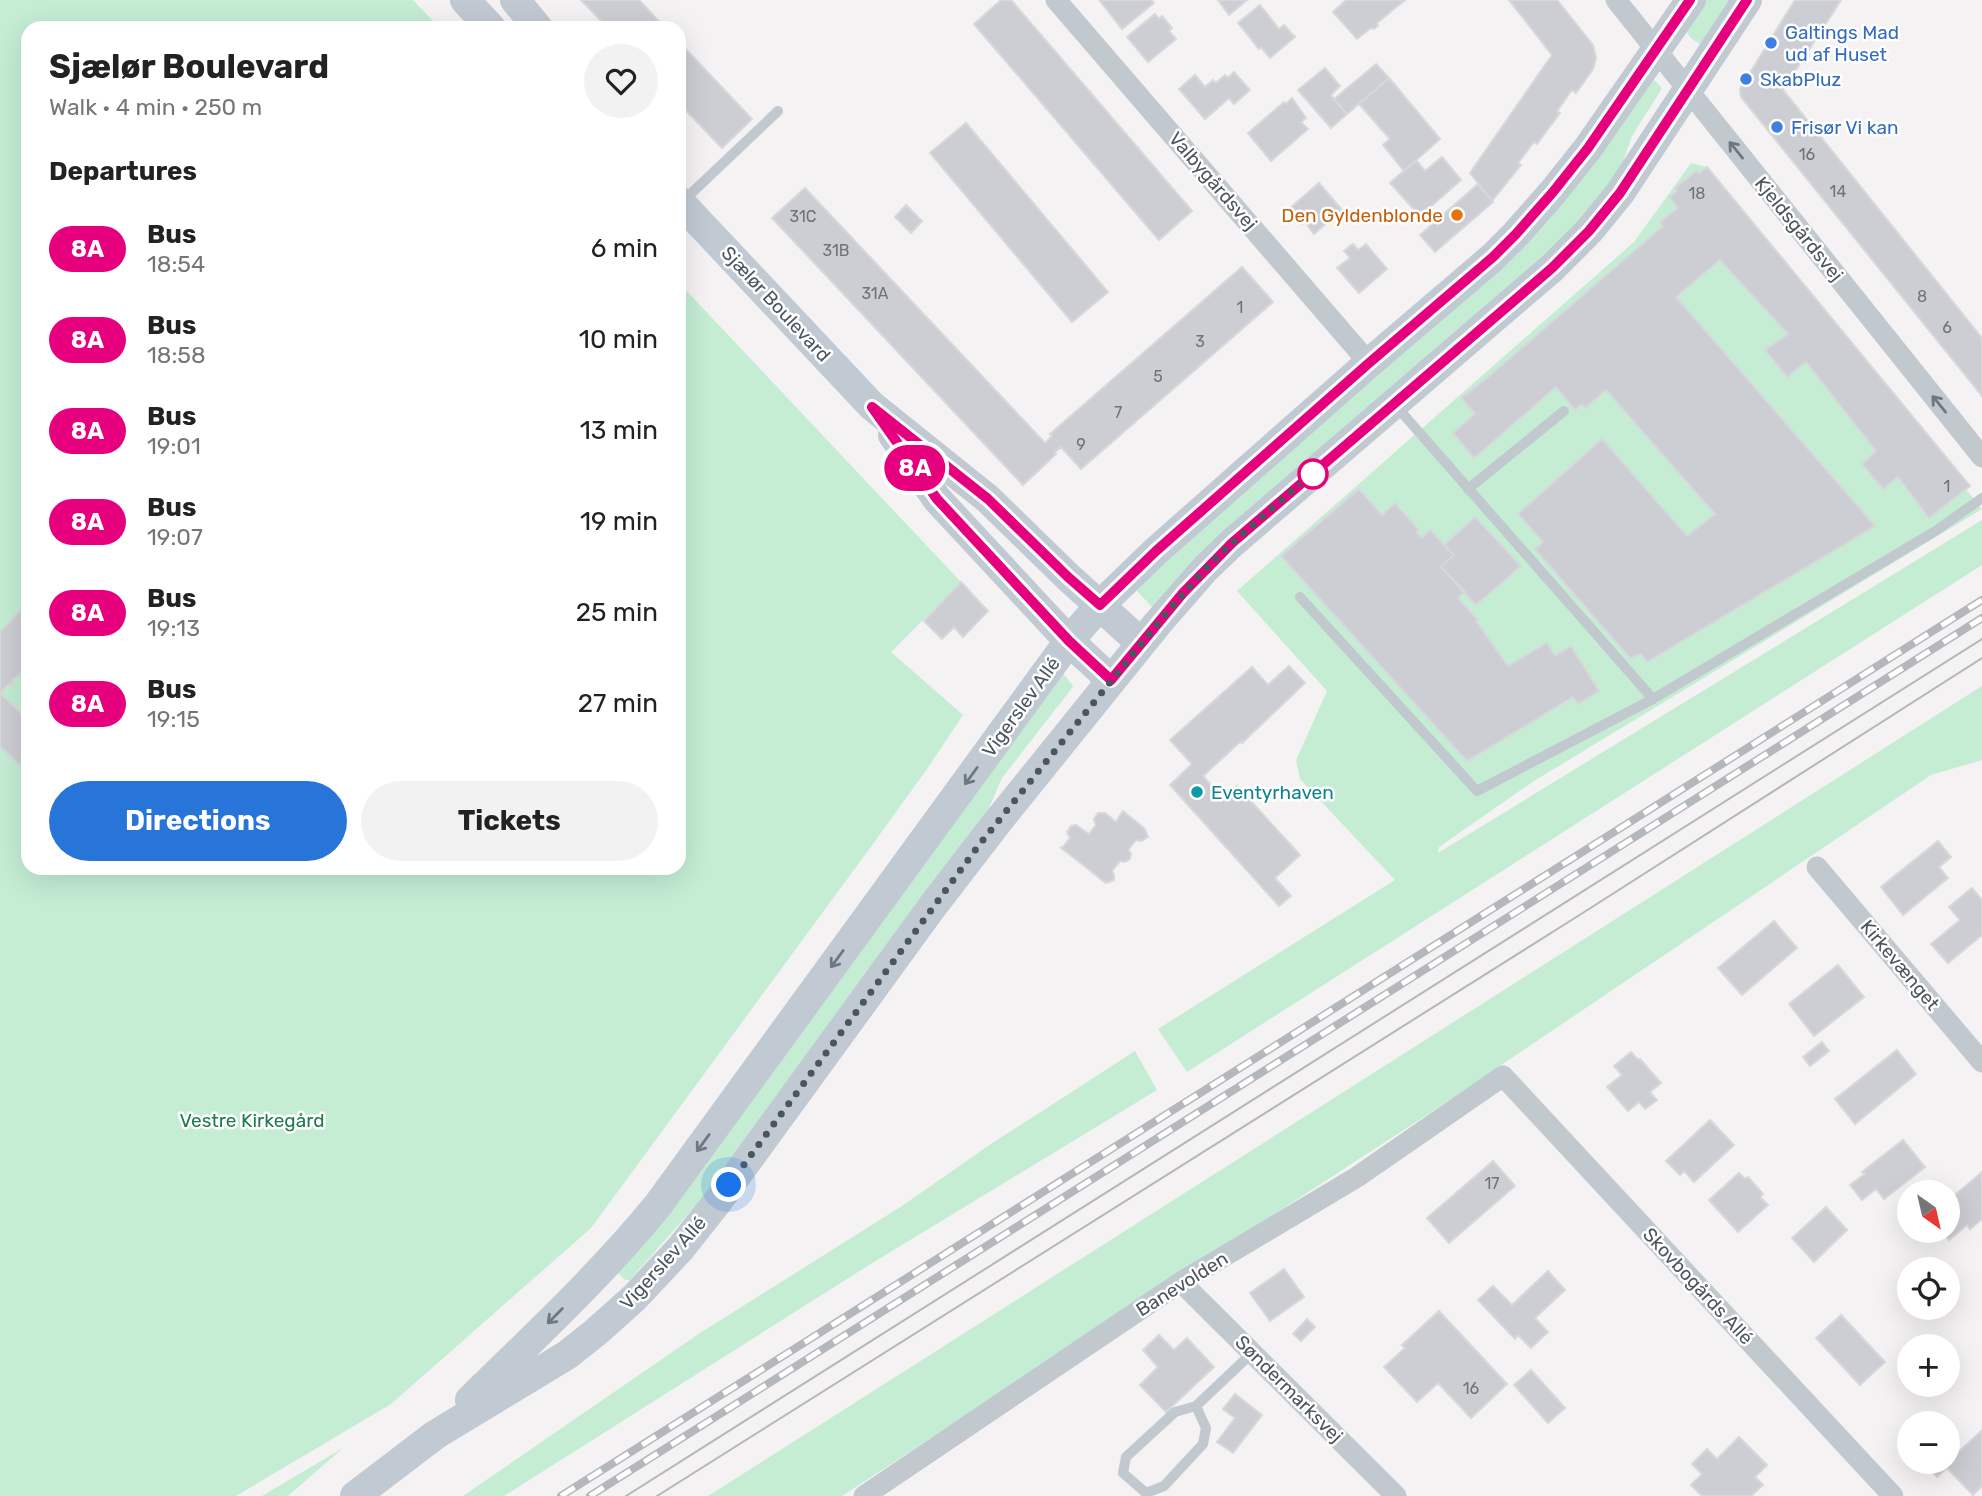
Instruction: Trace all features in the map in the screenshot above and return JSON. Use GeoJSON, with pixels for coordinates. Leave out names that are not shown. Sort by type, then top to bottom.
{"type":"FeatureCollection","features":[{"type":"Feature","properties":{"kind":"street"},"geometry":{"type":"LineString","coordinates":[[465,0],[484,21]]}},
{"type":"Feature","properties":{"kind":"street"},"geometry":{"type":"LineString","coordinates":[[515,0],[532,21]]}},
{"type":"Feature","properties":{"kind":"street","name":"Valbygårdsvej"},"geometry":{"type":"LineString","coordinates":[[1056,0],[1369,363]]}},
{"type":"Feature","properties":{"kind":"street","name":"Kjeldsgårdsvej"},"geometry":{"type":"LineString","coordinates":[[1616,0],[1982,457]]}},
{"type":"Feature","properties":{"kind":"street","name":"Vigerslev Allé"},"geometry":{"type":"LineString","coordinates":[[435,1435],[596,1276],[658,1205],[1069,641],[1100,605],[1156,551],[1493,257],[1535,214],[1602,128],[1690,0]]}},
{"type":"Feature","properties":{"kind":"street","name":"Vigerslev Allé"},"geometry":{"type":"LineString","coordinates":[[355,1496],[435,1435],[587,1340],[634,1298],[680,1249],[732,1182],[932,907],[1036,772],[1183,593],[1232,543],[1552,268],[1589,231],[1636,171],[1747,0]]}},
{"type":"Feature","properties":{"kind":"street","name":"Sjælør Boulevard"},"geometry":{"type":"LineString","coordinates":[[686,208],[872,407],[937,499],[1069,641],[1111,680]]}},
{"type":"Feature","properties":{"kind":"street","name":"Sjælør Boulevard"},"geometry":{"type":"LineString","coordinates":[[872,407],[988,499],[1141,643]]}},
{"type":"Feature","properties":{"kind":"street","name":"Kirkevænget"},"geometry":{"type":"LineString","coordinates":[[1817,867],[1982,1062]]}},
{"type":"Feature","properties":{"kind":"street","name":"Banevolden"},"geometry":{"type":"LineString","coordinates":[[863,1496],[1181,1282],[1357,1177],[1503,1076]]}},
{"type":"Feature","properties":{"kind":"street","name":"Skovbogårds Allé"},"geometry":{"type":"LineString","coordinates":[[1503,1076],[1893,1496]]}},
{"type":"Feature","properties":{"kind":"street","name":"Søndermarksvej"},"geometry":{"type":"LineString","coordinates":[[1181,1282],[1396,1496]]}},
{"type":"Feature","properties":{"kind":"lane"},"geometry":{"type":"LineString","coordinates":[[686,196],[778,111]]}},
{"type":"Feature","properties":{"kind":"lane"},"geometry":{"type":"LineString","coordinates":[[1394,404],[1653,699]]}},
{"type":"Feature","properties":{"kind":"lane"},"geometry":{"type":"LineString","coordinates":[[1468,489],[1564,411]]}},
{"type":"Feature","properties":{"kind":"lane"},"geometry":{"type":"LineString","coordinates":[[1300,597],[1477,791],[1653,699],[1937,530],[1982,498]]}},
{"type":"Feature","properties":{"kind":"lane"},"geometry":{"type":"LineString","coordinates":[[1196,1406],[1206,1428],[1203,1444],[1164,1486],[1146,1493],[1123,1474],[1126,1457],[1175,1412],[1196,1406],[1252,1353]]}},
{"type":"Feature","properties":{"kind":"green space","name":"Vestre Kirkegård"},"geometry":{"type":"Polygon","coordinates":[[[0,0],[413,0],[433,21],[21,21],[21,875],[686,875],[686,290],[961,582],[891,652],[963,715],[870,848],[591,1228],[391,1404],[236,1496],[0,1496],[0,0]]]}},
{"type":"Feature","properties":{"kind":"green space"},"geometry":{"type":"Polygon","coordinates":[[[1705,0],[1733,0],[1702,46],[1685,30],[1705,0]]]}},
{"type":"Feature","properties":{"kind":"green space"},"geometry":{"type":"Polygon","coordinates":[[[1653,79],[1661,90],[1632,136],[1619,173],[1575,229],[1154,609],[1135,589],[1653,79]]]}},
{"type":"Feature","properties":{"kind":"green space"},"geometry":{"type":"Polygon","coordinates":[[[1691,163],[1707,167],[1982,509],[1534,781],[1439,847],[1438,853],[1982,520],[1982,565],[1187,1072],[1158,1029],[1395,880],[1300,779],[1296,760],[1327,691],[1237,591],[1634,242],[1691,163]]]}},
{"type":"Feature","properties":{"kind":"green space"},"geometry":{"type":"Polygon","coordinates":[[[1063,673],[1072,688],[1002,778],[989,808],[961,848],[702,1198],[630,1280],[625,1280],[618,1273],[1063,673]]]}},
{"type":"Feature","properties":{"kind":"green space"},"geometry":{"type":"Polygon","coordinates":[[[1982,686],[1982,760],[1931,775],[1442,1105],[842,1496],[708,1496],[1982,686]]]}},
{"type":"Feature","properties":{"kind":"green space"},"geometry":{"type":"Polygon","coordinates":[[[1135,1051],[1157,1090],[869,1265],[504,1496],[463,1496],[700,1333],[902,1206],[988,1146],[1135,1051]]]}},
{"type":"Feature","properties":{"kind":"green space"},"geometry":{"type":"Polygon","coordinates":[[[343,1448],[288,1496],[262,1496],[343,1448]]]}},
{"type":"Feature","properties":{"kind":"building"},"geometry":{"type":"Polygon","coordinates":[[[581,0],[639,0],[658,21],[601,21],[581,0]]]}},
{"type":"Feature","properties":{"kind":"building"},"geometry":{"type":"Polygon","coordinates":[[[1001,0],[1011,0],[1192,211],[1159,240],[974,24],[1001,0]]]}},
{"type":"Feature","properties":{"kind":"building"},"geometry":{"type":"Polygon","coordinates":[[[1151,0],[1154,3],[1122,29],[1100,1],[1151,0]]]}},
{"type":"Feature","properties":{"kind":"building"},"geometry":{"type":"Polygon","coordinates":[[[1218,0],[1247,0],[1229,15],[1218,0]]]}},
{"type":"Feature","properties":{"kind":"building"},"geometry":{"type":"Polygon","coordinates":[[[1346,0],[1405,0],[1377,23],[1378,26],[1357,39],[1333,12],[1346,0]]]}},
{"type":"Feature","properties":{"kind":"building"},"geometry":{"type":"Polygon","coordinates":[[[1509,0],[1557,0],[1593,45],[1596,58],[1593,69],[1576,93],[1572,90],[1557,111],[1560,113],[1537,144],[1534,142],[1518,163],[1521,165],[1492,201],[1470,173],[1552,55],[1509,0]]]}},
{"type":"Feature","properties":{"kind":"building"},"geometry":{"type":"Polygon","coordinates":[[[1795,0],[1841,0],[1783,90],[1982,338],[1982,396],[1741,97],[1740,89],[1795,0]]]}},
{"type":"Feature","properties":{"kind":"building"},"geometry":{"type":"Polygon","coordinates":[[[1260,5],[1279,29],[1284,25],[1295,37],[1270,58],[1238,23],[1260,5]]]}},
{"type":"Feature","properties":{"kind":"building"},"geometry":{"type":"Polygon","coordinates":[[[1155,14],[1159,19],[1162,16],[1172,28],[1169,31],[1176,39],[1148,62],[1127,37],[1155,14]]]}},
{"type":"Feature","properties":{"kind":"building"},"geometry":{"type":"Polygon","coordinates":[[[686,49],[752,119],[722,148],[686,110],[686,49]]]}},
{"type":"Feature","properties":{"kind":"building"},"geometry":{"type":"Polygon","coordinates":[[[1376,64],[1389,78],[1347,114],[1334,99],[1376,64]]]}},
{"type":"Feature","properties":{"kind":"building"},"geometry":{"type":"Polygon","coordinates":[[[1325,68],[1340,86],[1331,95],[1347,114],[1331,128],[1298,90],[1325,68]]]}},
{"type":"Feature","properties":{"kind":"building"},"geometry":{"type":"Polygon","coordinates":[[[1234,72],[1250,90],[1234,104],[1229,98],[1205,119],[1179,89],[1195,75],[1205,87],[1213,80],[1216,83],[1225,75],[1228,78],[1234,72]]]}},
{"type":"Feature","properties":{"kind":"building"},"geometry":{"type":"Polygon","coordinates":[[[1389,78],[1440,139],[1404,171],[1383,145],[1390,139],[1359,104],[1389,78]]]}},
{"type":"Feature","properties":{"kind":"building"},"geometry":{"type":"Polygon","coordinates":[[[1292,98],[1306,118],[1301,122],[1308,129],[1271,161],[1248,133],[1292,98]]]}},
{"type":"Feature","properties":{"kind":"building"},"geometry":{"type":"Polygon","coordinates":[[[966,123],[1108,292],[1072,322],[930,153],[966,123]]]}},
{"type":"Feature","properties":{"kind":"building"},"geometry":{"type":"Polygon","coordinates":[[[1442,157],[1461,180],[1420,216],[1390,183],[1416,160],[1425,171],[1442,157]]]}},
{"type":"Feature","properties":{"kind":"building"},"geometry":{"type":"Polygon","coordinates":[[[1707,167],[1970,486],[1929,518],[1898,477],[1883,489],[1862,464],[1876,451],[1806,362],[1787,377],[1765,350],[1788,334],[1720,260],[1676,297],[1875,526],[1647,662],[1641,654],[1630,658],[1535,549],[1543,542],[1518,514],[1602,439],[1687,536],[1715,514],[1606,390],[1585,408],[1582,404],[1575,410],[1556,387],[1474,458],[1453,433],[1475,414],[1461,398],[1663,226],[1660,222],[1678,208],[1669,197],[1677,191],[1675,188],[1695,172],[1699,173],[1707,167]]]}},
{"type":"Feature","properties":{"kind":"building"},"geometry":{"type":"Polygon","coordinates":[[[1319,183],[1342,210],[1314,234],[1304,221],[1302,224],[1289,209],[1319,183]]]}},
{"type":"Feature","properties":{"kind":"building"},"geometry":{"type":"Polygon","coordinates":[[[1478,184],[1493,202],[1435,252],[1420,235],[1478,184]]]}},
{"type":"Feature","properties":{"kind":"building"},"geometry":{"type":"Polygon","coordinates":[[[805,188],[1045,443],[1052,436],[1050,434],[1242,267],[1273,302],[1081,469],[1061,447],[1023,485],[772,218],[805,188]]]}},
{"type":"Feature","properties":{"kind":"building"},"geometry":{"type":"Polygon","coordinates":[[[906,205],[922,221],[911,233],[895,217],[906,205]]]}},
{"type":"Feature","properties":{"kind":"building"},"geometry":{"type":"Polygon","coordinates":[[[1353,244],[1358,250],[1366,244],[1387,269],[1359,293],[1337,268],[1350,258],[1344,251],[1353,244]]]}},
{"type":"Feature","properties":{"kind":"building"},"geometry":{"type":"Polygon","coordinates":[[[1359,489],[1382,515],[1395,503],[1419,530],[1416,532],[1422,538],[1430,530],[1454,555],[1441,567],[1465,592],[1458,598],[1478,620],[1476,621],[1508,666],[1547,643],[1555,656],[1571,646],[1599,691],[1578,704],[1573,697],[1467,761],[1281,556],[1359,489]]]}},
{"type":"Feature","properties":{"kind":"building"},"geometry":{"type":"Polygon","coordinates":[[[1475,517],[1521,566],[1476,605],[1441,567],[1454,555],[1444,545],[1475,517]]]}},
{"type":"Feature","properties":{"kind":"building"},"geometry":{"type":"Polygon","coordinates":[[[961,582],[988,611],[963,637],[954,627],[942,639],[924,621],[961,582]]]}},
{"type":"Feature","properties":{"kind":"building"},"geometry":{"type":"Polygon","coordinates":[[[21,609],[21,676],[19,674],[11,682],[11,686],[9,684],[0,693],[0,632],[21,609]]]}},
{"type":"Feature","properties":{"kind":"building","name":"Eventyrhaven"},"geometry":{"type":"Polygon","coordinates":[[[1289,666],[1305,683],[1203,776],[1223,799],[1237,786],[1300,855],[1275,878],[1291,896],[1279,906],[1170,785],[1192,764],[1170,740],[1252,667],[1268,685],[1289,666]]]}},
{"type":"Feature","properties":{"kind":"building"},"geometry":{"type":"Polygon","coordinates":[[[0,693],[21,713],[21,766],[0,746],[0,693]]]}},
{"type":"Feature","properties":{"kind":"building"},"geometry":{"type":"Polygon","coordinates":[[[1123,811],[1145,829],[1148,837],[1141,841],[1136,840],[1128,850],[1131,853],[1130,859],[1120,861],[1112,871],[1114,880],[1106,883],[1060,847],[1070,838],[1067,832],[1071,826],[1076,825],[1089,834],[1096,825],[1094,819],[1098,813],[1105,813],[1116,822],[1123,811]]]}},
{"type":"Feature","properties":{"kind":"building"},"geometry":{"type":"Polygon","coordinates":[[[1938,841],[1951,857],[1939,867],[1948,878],[1903,915],[1881,887],[1938,841]]]}},
{"type":"Feature","properties":{"kind":"building"},"geometry":{"type":"Polygon","coordinates":[[[1972,888],[1982,900],[1982,935],[1948,963],[1931,944],[1960,920],[1949,907],[1972,888]]]}},
{"type":"Feature","properties":{"kind":"building"},"geometry":{"type":"Polygon","coordinates":[[[1774,921],[1797,948],[1742,995],[1718,968],[1774,921]]]}},
{"type":"Feature","properties":{"kind":"building"},"geometry":{"type":"Polygon","coordinates":[[[1838,965],[1864,997],[1814,1036],[1789,1004],[1838,965]]]}},
{"type":"Feature","properties":{"kind":"building"},"geometry":{"type":"Polygon","coordinates":[[[1822,1042],[1829,1051],[1810,1066],[1803,1057],[1822,1042]]]}},
{"type":"Feature","properties":{"kind":"building"},"geometry":{"type":"Polygon","coordinates":[[[1897,1050],[1916,1074],[1855,1124],[1835,1099],[1897,1050]]]}},
{"type":"Feature","properties":{"kind":"building"},"geometry":{"type":"Polygon","coordinates":[[[1631,1052],[1661,1083],[1650,1092],[1657,1100],[1645,1109],[1639,1102],[1628,1111],[1607,1087],[1622,1075],[1614,1066],[1631,1052]]]}},
{"type":"Feature","properties":{"kind":"building"},"geometry":{"type":"Polygon","coordinates":[[[1710,1120],[1734,1145],[1694,1182],[1684,1171],[1680,1175],[1666,1161],[1710,1120]]]}},
{"type":"Feature","properties":{"kind":"building"},"geometry":{"type":"Polygon","coordinates":[[[1903,1140],[1925,1167],[1908,1180],[1897,1180],[1897,1189],[1884,1199],[1876,1189],[1862,1200],[1850,1185],[1865,1174],[1862,1172],[1903,1140]]]}},
{"type":"Feature","properties":{"kind":"building"},"geometry":{"type":"Polygon","coordinates":[[[1493,1161],[1515,1186],[1449,1243],[1427,1218],[1493,1161]]]}},
{"type":"Feature","properties":{"kind":"building"},"geometry":{"type":"Polygon","coordinates":[[[1982,1172],[1982,1219],[1970,1229],[1967,1225],[1960,1231],[1960,1191],[1982,1172]]]}},
{"type":"Feature","properties":{"kind":"building"},"geometry":{"type":"Polygon","coordinates":[[[1739,1173],[1745,1179],[1748,1177],[1763,1194],[1760,1197],[1768,1205],[1738,1232],[1709,1200],[1739,1173]]]}},
{"type":"Feature","properties":{"kind":"building"},"geometry":{"type":"Polygon","coordinates":[[[1826,1207],[1847,1230],[1814,1262],[1792,1238],[1826,1207]]]}},
{"type":"Feature","properties":{"kind":"building"},"geometry":{"type":"Polygon","coordinates":[[[1284,1269],[1304,1297],[1270,1321],[1250,1293],[1284,1269]]]}},
{"type":"Feature","properties":{"kind":"building"},"geometry":{"type":"Polygon","coordinates":[[[1548,1271],[1565,1290],[1535,1318],[1548,1332],[1531,1348],[1518,1335],[1515,1339],[1478,1300],[1493,1286],[1512,1305],[1548,1271]]]}},
{"type":"Feature","properties":{"kind":"building"},"geometry":{"type":"Polygon","coordinates":[[[1439,1311],[1507,1384],[1471,1418],[1438,1383],[1417,1402],[1384,1367],[1405,1348],[1402,1345],[1439,1311]]]}},
{"type":"Feature","properties":{"kind":"building"},"geometry":{"type":"Polygon","coordinates":[[[1841,1315],[1885,1362],[1860,1385],[1816,1338],[1841,1315]]]}},
{"type":"Feature","properties":{"kind":"building"},"geometry":{"type":"Polygon","coordinates":[[[1307,1319],[1315,1327],[1301,1341],[1293,1334],[1307,1319]]]}},
{"type":"Feature","properties":{"kind":"building"},"geometry":{"type":"Polygon","coordinates":[[[1159,1335],[1174,1350],[1187,1338],[1214,1367],[1166,1412],[1140,1385],[1158,1367],[1143,1350],[1159,1335]]]}},
{"type":"Feature","properties":{"kind":"building"},"geometry":{"type":"Polygon","coordinates":[[[1531,1370],[1565,1408],[1548,1423],[1514,1385],[1531,1370]]]}},
{"type":"Feature","properties":{"kind":"building"},"geometry":{"type":"Polygon","coordinates":[[[1235,1394],[1262,1415],[1233,1453],[1217,1442],[1235,1418],[1223,1409],[1235,1394]]]}},
{"type":"Feature","properties":{"kind":"building"},"geometry":{"type":"Polygon","coordinates":[[[1982,1430],[1982,1486],[1973,1495],[1953,1474],[1960,1474],[1960,1451],[1982,1430]]]}},
{"type":"Feature","properties":{"kind":"building"},"geometry":{"type":"Polygon","coordinates":[[[1739,1437],[1767,1465],[1755,1477],[1763,1485],[1751,1496],[1702,1496],[1691,1485],[1702,1474],[1692,1464],[1707,1449],[1717,1459],[1739,1437]]]}},
{"type":"Feature","properties":{"kind":"tram line"},"geometry":{"type":"LineString","coordinates":[[626,1496],[1982,639]]}},
{"type":"Feature","properties":{"kind":"tram line"},"geometry":{"type":"LineString","coordinates":[[657,1496],[1578,916],[1982,658]]}},
{"type":"Feature","properties":{"kind":"railway"},"geometry":{"type":"LineString","coordinates":[[561,1496],[1982,600]]}},
{"type":"Feature","properties":{"kind":"railway"},"geometry":{"type":"LineString","coordinates":[[590,1496],[1982,618]]}},
{"type":"Feature","properties":{"kind":"bus line","name":"8A"},"geometry":{"type":"LineString","coordinates":[[1690,0],[1588,148],[1516,234],[1156,551],[1100,605],[988,499],[872,407],[937,499],[1069,641],[1111,680],[1183,593],[1232,543],[1575,246],[1602,217],[1636,171],[1747,0]]}},
{"type":"Feature","properties":{"kind":"place","name":"Galtings Mad ud af Huset"},"geometry":{"type":"Point","coordinates":[1771,43]}},
{"type":"Feature","properties":{"kind":"place","name":"SkabPluz"},"geometry":{"type":"Point","coordinates":[1746,79]}},
{"type":"Feature","properties":{"kind":"place","name":"Frisør Vi kan"},"geometry":{"type":"Point","coordinates":[1777,127]}},
{"type":"Feature","properties":{"kind":"place","name":"Den Gyldenblonde"},"geometry":{"type":"Point","coordinates":[1457,215]}},
{"type":"Feature","properties":{"kind":"place","name":"Eventyrhaven"},"geometry":{"type":"Point","coordinates":[1197,792]}},
{"type":"Feature","properties":{"kind":"route"},"geometry":{"type":"LineString","coordinates":[[729,1185],[979,845],[1157,624],[1205,569],[1232,543],[1316,470],[1313,474]]}}]}
